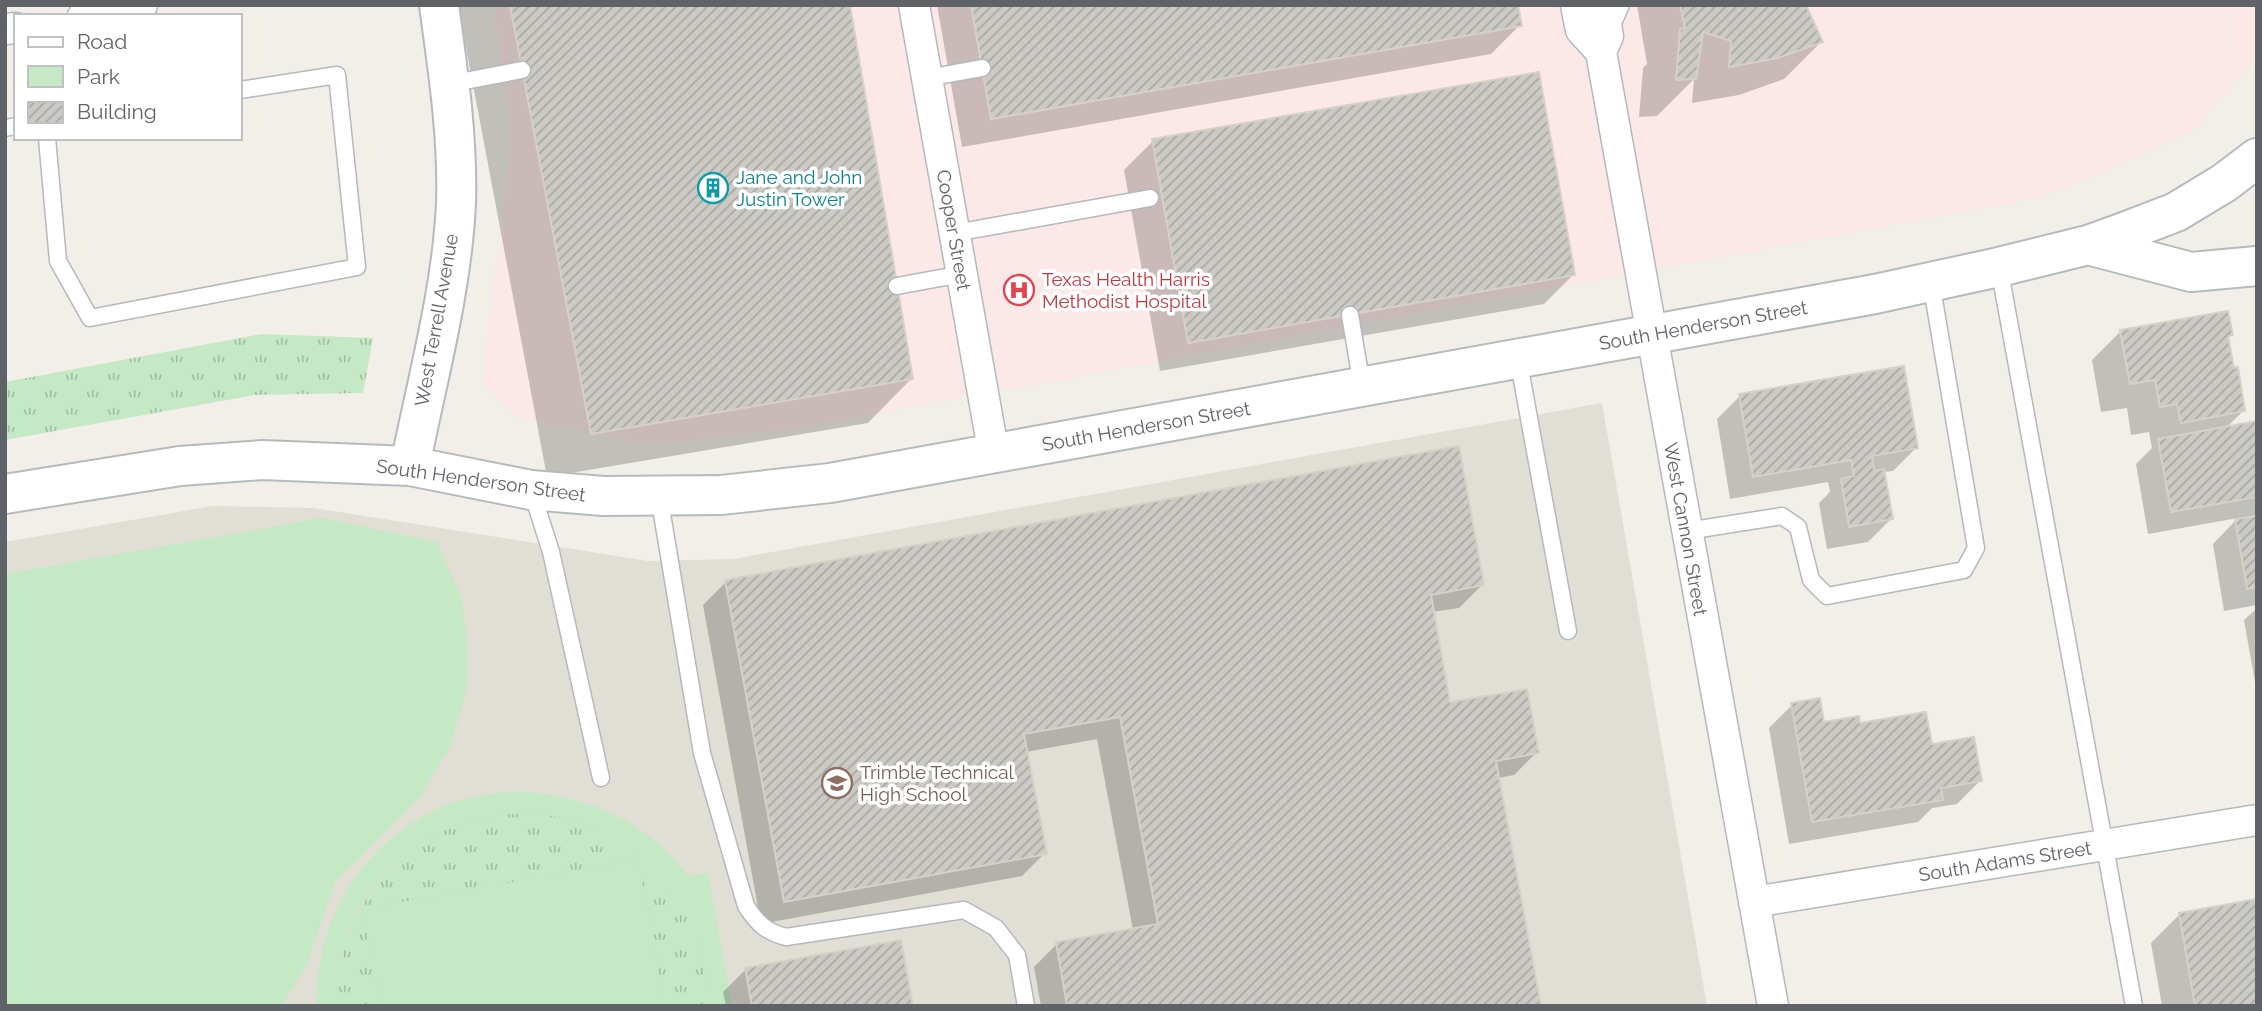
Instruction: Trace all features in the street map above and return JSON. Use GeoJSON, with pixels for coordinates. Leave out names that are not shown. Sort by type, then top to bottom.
{"type":"FeatureCollection","features":[{"type":"Feature","properties":{"kind":"street"},"geometry":{"type":"LineString","coordinates":[[94,14],[142,5]]}},
{"type":"Feature","properties":{"kind":"street","name":"West Terrell Avenue"},"geometry":{"type":"LineString","coordinates":[[410,467],[445,293],[456,203],[454,121],[439,5]]}},
{"type":"Feature","properties":{"kind":"street","name":"Cooper Street"},"geometry":{"type":"LineString","coordinates":[[914,5],[994,455]]}},
{"type":"Feature","properties":{"kind":"street","name":"West Cannon Street"},"geometry":{"type":"LineString","coordinates":[[1576,5],[1581,30],[1604,44]]}},
{"type":"Feature","properties":{"kind":"street","name":"West Cannon Street"},"geometry":{"type":"LineString","coordinates":[[1602,5],[1604,44],[1651,334],[1773,1006]]}},
{"type":"Feature","properties":{"kind":"street","name":"South Henderson Street"},"geometry":{"type":"LineString","coordinates":[[5,494],[180,466],[262,460],[410,467],[531,490],[603,496],[721,495],[830,483],[1651,334],[1999,267],[2088,245],[2176,212],[2224,183],[2257,158]]}},
{"type":"Feature","properties":{"kind":"street"},"geometry":{"type":"LineString","coordinates":[[2088,245],[2191,272],[2257,266]]}},
{"type":"Feature","properties":{"kind":"street","name":"South Adams Street"},"geometry":{"type":"LineString","coordinates":[[1754,902],[2257,820]]}},
{"type":"Feature","properties":{"kind":"lane"},"geometry":{"type":"LineString","coordinates":[[1604,44],[1621,5]]}},
{"type":"Feature","properties":{"kind":"lane"},"geometry":{"type":"LineString","coordinates":[[927,78],[982,68]]}},
{"type":"Feature","properties":{"kind":"lane"},"geometry":{"type":"LineString","coordinates":[[449,84],[522,70]]}},
{"type":"Feature","properties":{"kind":"lane"},"geometry":{"type":"LineString","coordinates":[[47,140],[58,261],[90,318],[357,267],[337,75],[242,90]]}},
{"type":"Feature","properties":{"kind":"lane"},"geometry":{"type":"LineString","coordinates":[[955,233],[1150,198]]}},
{"type":"Feature","properties":{"kind":"lane"},"geometry":{"type":"LineString","coordinates":[[1999,267],[2134,1006]]}},
{"type":"Feature","properties":{"kind":"lane"},"geometry":{"type":"LineString","coordinates":[[898,286],[962,274]]}},
{"type":"Feature","properties":{"kind":"lane"},"geometry":{"type":"LineString","coordinates":[[1687,531],[1782,516],[1798,527],[1811,580],[1827,596],[1964,570],[1976,548],[1931,282]]}},
{"type":"Feature","properties":{"kind":"lane"},"geometry":{"type":"LineString","coordinates":[[1350,315],[1362,386]]}},
{"type":"Feature","properties":{"kind":"lane"},"geometry":{"type":"LineString","coordinates":[[1518,358],[1568,631]]}},
{"type":"Feature","properties":{"kind":"lane"},"geometry":{"type":"LineString","coordinates":[[531,490],[551,552],[601,778]]}},
{"type":"Feature","properties":{"kind":"lane"},"geometry":{"type":"LineString","coordinates":[[659,496],[702,753],[746,906],[757,922],[771,933],[786,937],[964,911],[996,928],[1017,955],[1026,1006]]}},
{"type":"Feature","properties":{"kind":"shaded area","name":"Texas Health Harris Methodist Hospital"},"geometry":{"type":"Polygon","coordinates":[[[494,5],[2257,5],[2257,56],[2192,132],[2044,197],[793,429],[655,444],[519,418],[482,382],[512,138],[494,5]]]}},
{"type":"Feature","properties":{"kind":"shaded area","name":"Trimble Technical High School"},"geometry":{"type":"Polygon","coordinates":[[[1602,403],[1707,1006],[5,1006],[5,542],[213,506],[314,508],[648,561],[733,559],[1602,403]]]}},
{"type":"Feature","properties":{"kind":"green space"},"geometry":{"type":"Polygon","coordinates":[[[262,334],[373,338],[363,393],[255,395],[5,440],[5,382],[262,334]]]}},
{"type":"Feature","properties":{"kind":"green space"},"geometry":{"type":"Polygon","coordinates":[[[322,518],[437,542],[461,597],[467,639],[467,688],[451,745],[421,796],[335,882],[308,962],[282,1006],[5,1006],[5,574],[322,518]]]}},
{"type":"Feature","properties":{"kind":"green space"},"geometry":{"type":"Polygon","coordinates":[[[517,791],[566,798],[612,814],[653,839],[672,856],[688,876],[708,873],[732,1006],[711,1006],[701,956],[690,920],[641,856],[588,825],[530,814],[472,821],[418,845],[375,885],[346,939],[338,1006],[317,1006],[318,973],[325,941],[336,911],[352,882],[372,857],[396,834],[423,816],[454,802],[517,791]]]}},
{"type":"Feature","properties":{"kind":"green space"},"geometry":{"type":"Polygon","coordinates":[[[517,812],[576,820],[615,839],[650,865],[665,881],[688,917],[701,954],[711,1006],[338,1006],[339,976],[345,947],[355,920],[369,895],[387,873],[408,853],[459,824],[480,817],[517,812]]]}},
{"type":"Feature","properties":{"kind":"green space"},"geometry":{"type":"Polygon","coordinates":[[[638,859],[665,1006],[381,1006],[363,909],[638,859]]]}},
{"type":"Feature","properties":{"kind":"building","name":"Jane and John Justin Tower"},"geometry":{"type":"Polygon","coordinates":[[[510,5],[850,5],[913,379],[591,434],[510,5]]]}},
{"type":"Feature","properties":{"kind":"building"},"geometry":{"type":"Polygon","coordinates":[[[971,5],[1518,5],[1522,26],[991,119],[971,5]]]}},
{"type":"Feature","properties":{"kind":"building"},"geometry":{"type":"Polygon","coordinates":[[[1680,5],[1806,5],[1823,42],[1778,58],[1729,67],[1731,41],[1703,32],[1696,79],[1676,80],[1680,29],[1685,28],[1680,5]]]}},
{"type":"Feature","properties":{"kind":"building"},"geometry":{"type":"Polygon","coordinates":[[[1539,72],[1575,275],[1188,343],[1152,139],[1539,72]]]}},
{"type":"Feature","properties":{"kind":"building"},"geometry":{"type":"Polygon","coordinates":[[[2228,311],[2233,335],[2228,336],[2234,368],[2238,367],[2245,411],[2181,423],[2177,404],[2160,407],[2155,380],[2130,384],[2120,330],[2228,311]]]}},
{"type":"Feature","properties":{"kind":"building"},"geometry":{"type":"Polygon","coordinates":[[[1904,366],[1918,448],[1872,456],[1874,471],[1884,469],[1893,519],[1849,527],[1841,479],[1854,476],[1851,460],[1753,477],[1739,394],[1904,366]]]}},
{"type":"Feature","properties":{"kind":"building"},"geometry":{"type":"Polygon","coordinates":[[[2257,421],[2257,497],[2171,512],[2158,439],[2257,421]]]}},
{"type":"Feature","properties":{"kind":"building"},"geometry":{"type":"Polygon","coordinates":[[[1459,446],[1484,585],[1431,595],[1450,702],[1527,689],[1539,753],[1496,761],[1541,1006],[1067,1006],[1056,942],[1158,924],[1120,717],[1024,734],[1047,854],[784,902],[725,580],[1459,446]]]}},
{"type":"Feature","properties":{"kind":"building"},"geometry":{"type":"Polygon","coordinates":[[[2257,516],[2257,587],[2247,589],[2235,519],[2257,516]]]}},
{"type":"Feature","properties":{"kind":"building"},"geometry":{"type":"Polygon","coordinates":[[[1820,698],[1824,722],[1859,716],[1860,723],[1926,712],[1932,744],[1974,737],[1982,781],[1941,788],[1943,800],[1812,822],[1791,703],[1820,698]]]}},
{"type":"Feature","properties":{"kind":"building"},"geometry":{"type":"Polygon","coordinates":[[[2257,899],[2257,1006],[2195,1006],[2179,913],[2257,899]]]}},
{"type":"Feature","properties":{"kind":"building"},"geometry":{"type":"Polygon","coordinates":[[[901,940],[913,1006],[752,1006],[745,968],[901,940]]]}},
{"type":"Feature","properties":{"kind":"place","name":"Jane and John Justin Tower"},"geometry":{"type":"Point","coordinates":[713,188]}},
{"type":"Feature","properties":{"kind":"place","name":"Texas Health Harris Methodist Hospital"},"geometry":{"type":"Point","coordinates":[1019,290]}},
{"type":"Feature","properties":{"kind":"place","name":"Trimble Technical High School"},"geometry":{"type":"Point","coordinates":[837,783]}}]}
